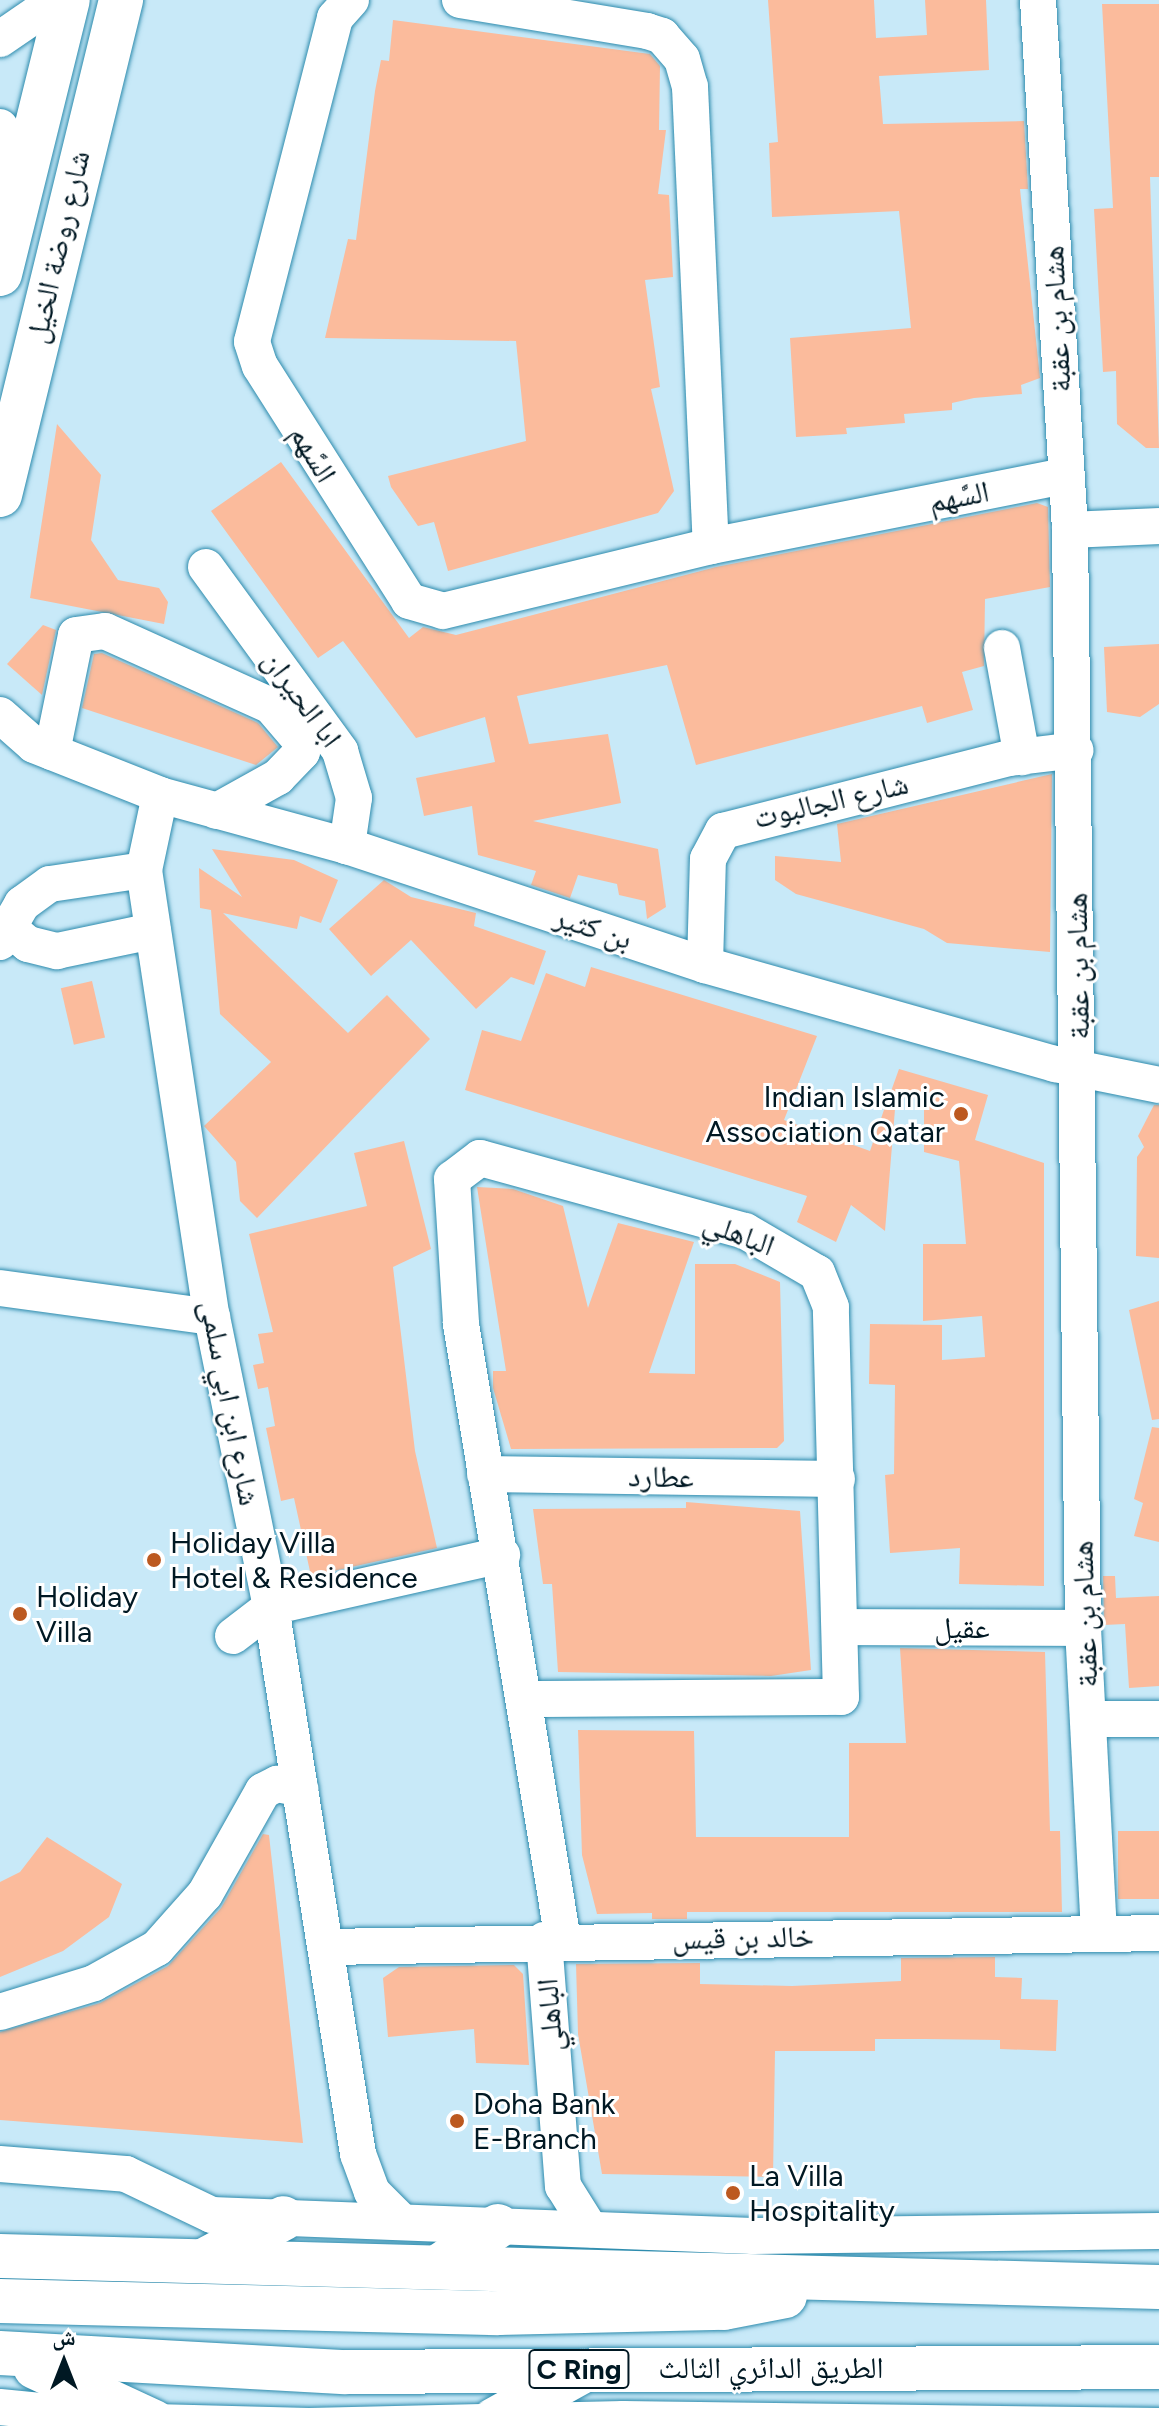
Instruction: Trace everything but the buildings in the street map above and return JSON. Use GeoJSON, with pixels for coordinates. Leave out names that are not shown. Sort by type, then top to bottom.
{"type":"FeatureCollection","features":[{"type":"Feature","properties":{"kind":"main road","name":"شارع روضة الخيل"},"geometry":{"type":"LineString","coordinates":[[0,274],[68,0]]}},
{"type":"Feature","properties":{"kind":"main road","name":"شارع روضة الخيل"},"geometry":{"type":"LineString","coordinates":[[0,495],[121,0]]}},
{"type":"Feature","properties":{"kind":"main road"},"geometry":{"type":"LineString","coordinates":[[203,2261],[300,2218]]}},
{"type":"Feature","properties":{"kind":"main road"},"geometry":{"type":"LineString","coordinates":[[441,2265],[498,2226]]}},
{"type":"Feature","properties":{"kind":"main road"},"geometry":{"type":"LineString","coordinates":[[0,2256],[441,2265],[854,2282],[1159,2287]]}},
{"type":"Feature","properties":{"kind":"main road"},"geometry":{"type":"LineString","coordinates":[[0,2301],[280,2313],[513,2313],[724,2308],[854,2282]]}},
{"type":"Feature","properties":{"kind":"main road"},"geometry":{"type":"LineString","coordinates":[[4,2354],[154,2422]]}},
{"type":"Feature","properties":{"kind":"main road","name":"الطريق الدائري الثالث"},"geometry":{"type":"LineString","coordinates":[[4,2354],[345,2372],[1159,2367]]}},
{"type":"Feature","properties":{"kind":"main road"},"geometry":{"type":"LineString","coordinates":[[494,2420],[586,2369]]}},
{"type":"Feature","properties":{"kind":"street"},"geometry":{"type":"LineString","coordinates":[[0,39],[57,0]]}},
{"type":"Feature","properties":{"kind":"street","name":"السَّهم"},"geometry":{"type":"LineString","coordinates":[[351,0],[335,18],[252,342],[395,588],[425,610],[443,611],[711,546],[1066,476]]}},
{"type":"Feature","properties":{"kind":"street"},"geometry":{"type":"LineString","coordinates":[[460,0],[647,31],[662,36],[682,59],[690,87],[711,546]]}},
{"type":"Feature","properties":{"kind":"street","name":"هشام بن عقبة"},"geometry":{"type":"LineString","coordinates":[[1038,0],[1070,530],[1080,1071],[1083,1628],[1099,1933]]}},
{"type":"Feature","properties":{"kind":"street"},"geometry":{"type":"LineString","coordinates":[[0,127],[13,217]]}},
{"type":"Feature","properties":{"kind":"street"},"geometry":{"type":"LineString","coordinates":[[1070,530],[1159,526]]}},
{"type":"Feature","properties":{"kind":"street","name":"ابا الحيران"},"geometry":{"type":"LineString","coordinates":[[206,567],[340,751],[354,798],[347,846]]}},
{"type":"Feature","properties":{"kind":"street"},"geometry":{"type":"LineString","coordinates":[[29,750],[76,635],[105,631],[271,706],[301,741],[302,752],[278,777],[217,811]]}},
{"type":"Feature","properties":{"kind":"street"},"geometry":{"type":"LineString","coordinates":[[1002,648],[1022,757]]}},
{"type":"Feature","properties":{"kind":"street","name":"بن كثير"},"geometry":{"type":"LineString","coordinates":[[0,715],[29,750],[160,795],[347,846],[705,965],[1080,1071],[1159,1085]]}},
{"type":"Feature","properties":{"kind":"street","name":"شارع الجالبوت"},"geometry":{"type":"LineString","coordinates":[[705,965],[708,859],[723,831],[1022,757],[1076,750]]}},
{"type":"Feature","properties":{"kind":"street","name":"شارع ابن ابي سلمى"},"geometry":{"type":"LineString","coordinates":[[160,795],[144,870],[212,1317],[271,1607],[358,2154],[372,2192],[400,2220]]}},
{"type":"Feature","properties":{"kind":"street"},"geometry":{"type":"LineString","coordinates":[[144,870],[50,884],[22,904],[5,936],[57,951],[153,931]]}},
{"type":"Feature","properties":{"kind":"street","name":"الباهلي"},"geometry":{"type":"LineString","coordinates":[[524,1699],[841,1697],[831,1307],[817,1273],[745,1231],[499,1158],[480,1158],[452,1179],[461,1324],[524,1699],[554,1940],[563,2186],[590,2229]]}},
{"type":"Feature","properties":{"kind":"street"},"geometry":{"type":"LineString","coordinates":[[0,1288],[212,1317]]}},
{"type":"Feature","properties":{"kind":"street","name":"عطارد"},"geometry":{"type":"LineString","coordinates":[[485,1474],[837,1479]]}},
{"type":"Feature","properties":{"kind":"street"},"geometry":{"type":"LineString","coordinates":[[233,1636],[271,1607],[502,1555]]}},
{"type":"Feature","properties":{"kind":"street","name":"عقيل"},"geometry":{"type":"LineString","coordinates":[[841,1627],[1083,1628]]}},
{"type":"Feature","properties":{"kind":"street"},"geometry":{"type":"LineString","coordinates":[[1089,1719],[1159,1719]]}},
{"type":"Feature","properties":{"kind":"street"},"geometry":{"type":"LineString","coordinates":[[0,2012],[83,1988],[157,1948],[205,1894],[263,1791],[277,1784],[300,1789]]}},
{"type":"Feature","properties":{"kind":"street","name":"خالد بن قيس"},"geometry":{"type":"LineString","coordinates":[[326,1947],[554,1940],[1159,1933]]}},
{"type":"Feature","properties":{"kind":"street"},"geometry":{"type":"LineString","coordinates":[[300,2218],[340,2195],[358,2154]]}},
{"type":"Feature","properties":{"kind":"street"},"geometry":{"type":"LineString","coordinates":[[0,2164],[126,2174],[194,2211],[300,2218],[753,2236],[1159,2231]]}},
{"type":"Feature","properties":{"kind":"street"},"geometry":{"type":"LineString","coordinates":[[543,2226],[563,2186]]}},
{"type":"Feature","properties":{"kind":"street","name":"الطريق الدائري الثالث"},"geometry":{"type":"LineString","coordinates":[[0,2407],[154,2422],[309,2426],[494,2420],[1159,2426]]}},
{"type":"Feature","properties":{"kind":"place","name":"Indian Islamic Association Qatar"},"geometry":{"type":"Point","coordinates":[961,1114]}},
{"type":"Feature","properties":{"kind":"place","name":"Holiday Villa Hotel & Residence"},"geometry":{"type":"Point","coordinates":[154,1560]}},
{"type":"Feature","properties":{"kind":"place","name":"Holiday Villa"},"geometry":{"type":"Point","coordinates":[20,1614]}},
{"type":"Feature","properties":{"kind":"place","name":"Doha Bank E-Branch"},"geometry":{"type":"Point","coordinates":[457,2121]}},
{"type":"Feature","properties":{"kind":"place","name":"La Villa Hospitality"},"geometry":{"type":"Point","coordinates":[733,2193]}}]}
